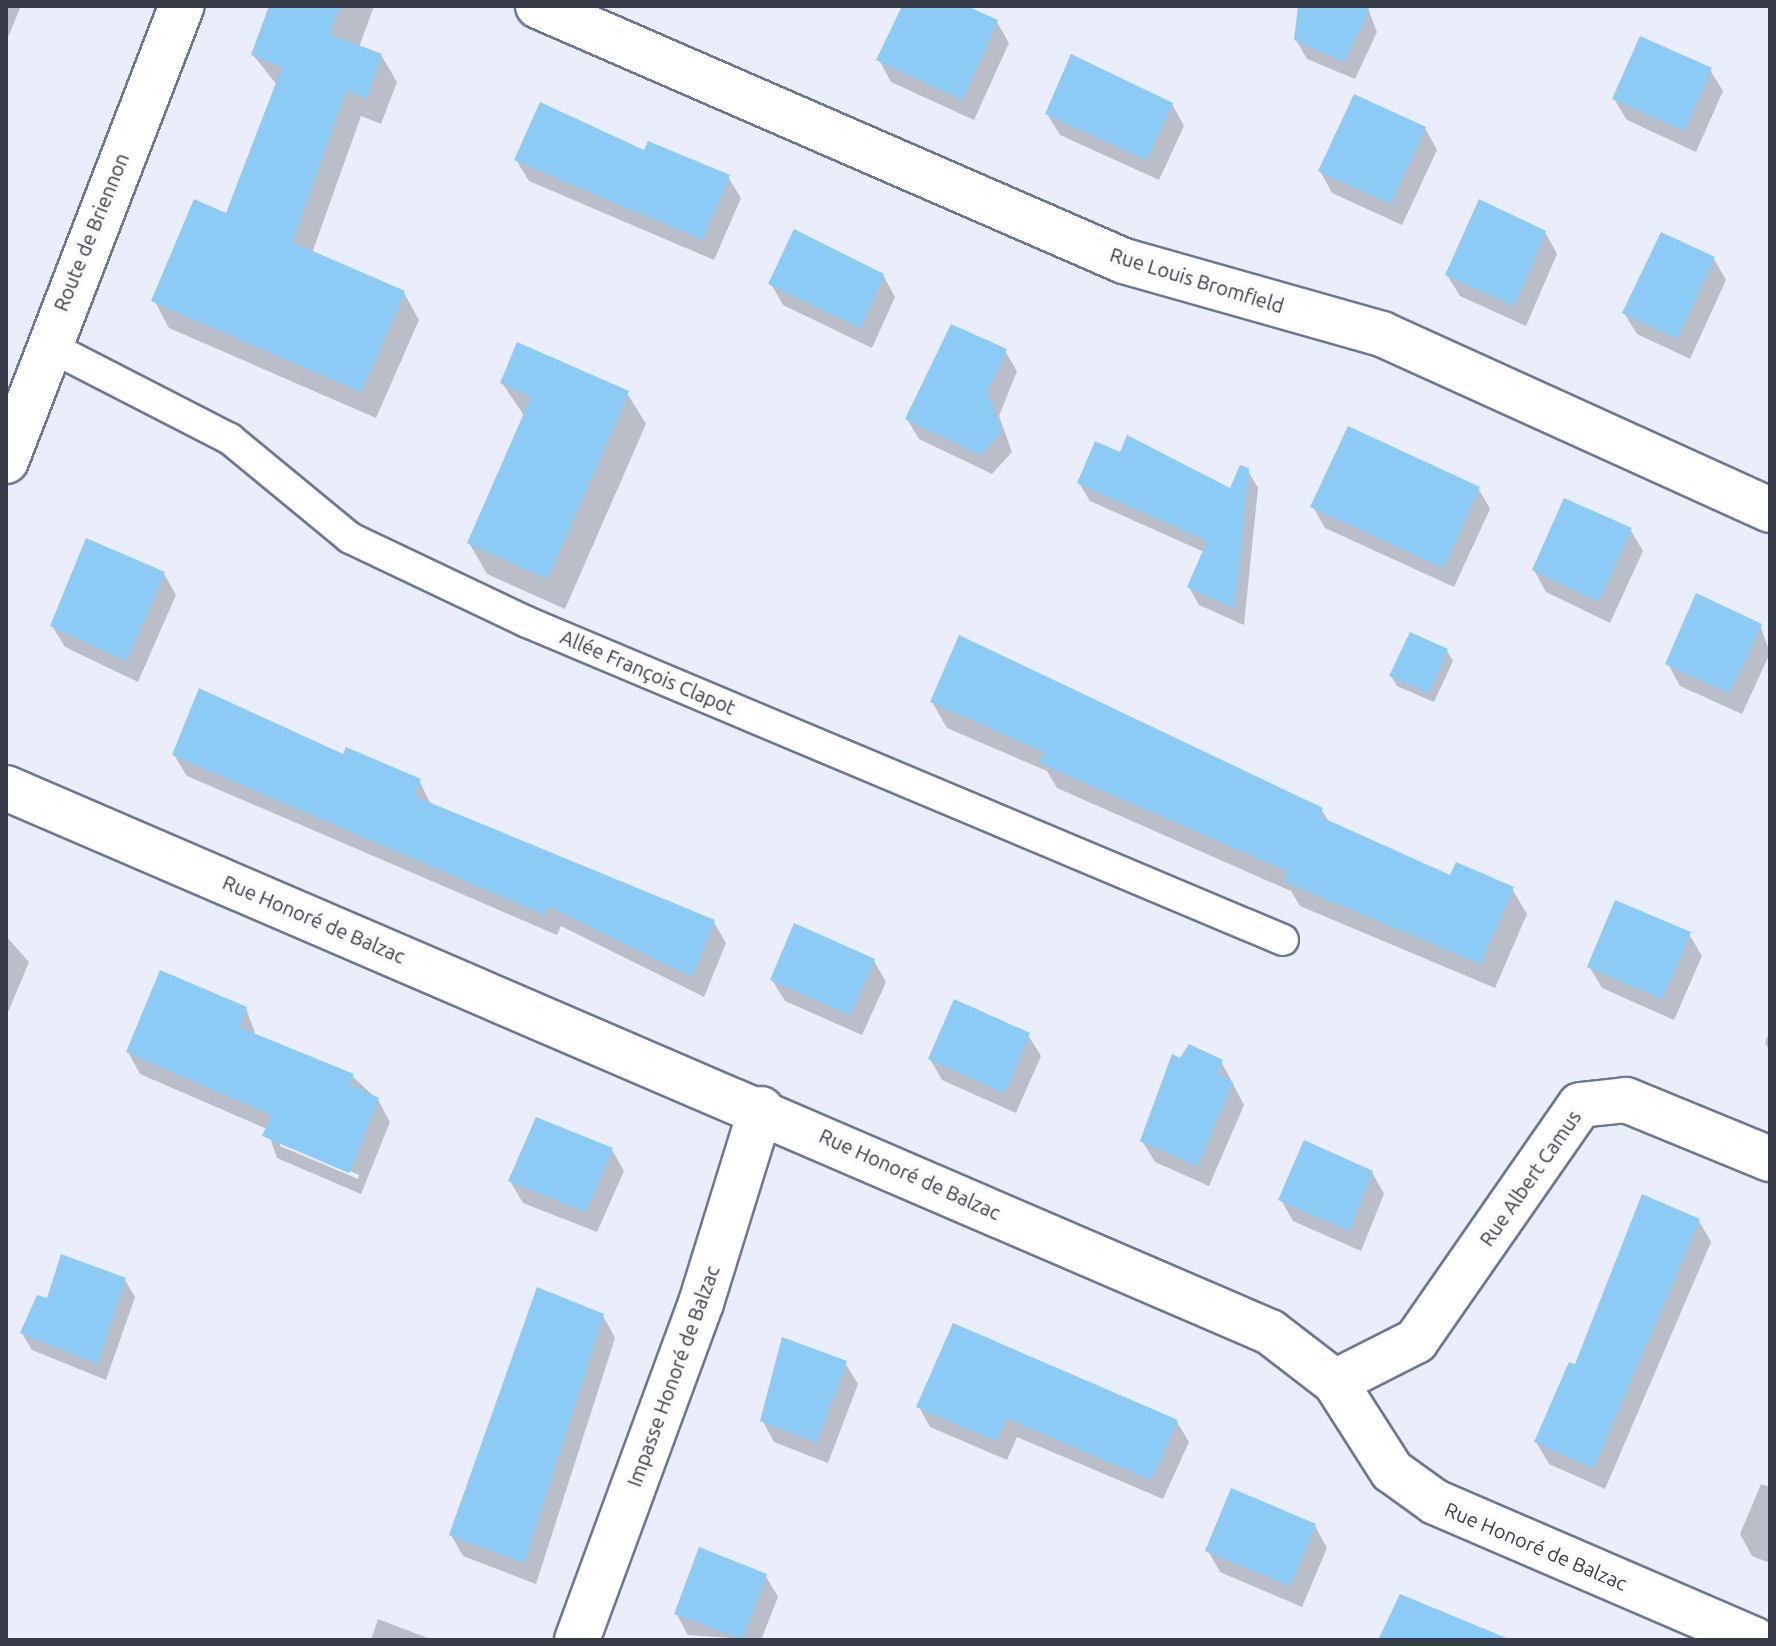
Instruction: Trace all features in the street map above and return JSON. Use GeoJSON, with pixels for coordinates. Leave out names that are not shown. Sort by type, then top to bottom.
{"type":"FeatureCollection","features":[{"type":"Feature","properties":{"kind":"street","name":"Route de Briennon"},"geometry":{"type":"LineString","coordinates":[[6,461],[45,344],[182,6]]}},
{"type":"Feature","properties":{"kind":"street","name":"Rue Louis Bromfield"},"geometry":{"type":"LineString","coordinates":[[538,6],[1124,261],[1382,334],[1770,510]]}},
{"type":"Feature","properties":{"kind":"street","name":"Rue Honoré de Balzac"},"geometry":{"type":"LineString","coordinates":[[6,788],[761,1109],[1270,1332],[1335,1382],[1392,1471],[1435,1502],[1755,1640]]}},
{"type":"Feature","properties":{"kind":"street","name":"Rue Albert Camus"},"geometry":{"type":"LineString","coordinates":[[1335,1382],[1416,1341],[1580,1105],[1626,1100],[1770,1159]]}},
{"type":"Feature","properties":{"kind":"street","name":"Impasse Honoré de Balzac"},"geometry":{"type":"LineString","coordinates":[[577,1640],[701,1303],[761,1109]]}},
{"type":"Feature","properties":{"kind":"lane","name":"Allée François Clapot"},"geometry":{"type":"LineString","coordinates":[[45,344],[230,439],[350,538],[527,622],[1283,940]]}},
{"type":"Feature","properties":{"kind":"building"},"geometry":{"type":"Polygon","coordinates":[[[269,6],[340,6],[329,34],[382,54],[366,99],[346,90],[292,242],[405,291],[361,392],[151,301],[194,199],[226,213],[282,67],[251,55],[269,6]]]}},
{"type":"Feature","properties":{"kind":"building"},"geometry":{"type":"Polygon","coordinates":[[[902,6],[967,6],[998,20],[962,100],[876,60],[902,6]]]}},
{"type":"Feature","properties":{"kind":"building"},"geometry":{"type":"Polygon","coordinates":[[[1298,6],[1370,6],[1344,62],[1294,40],[1298,6]]]}},
{"type":"Feature","properties":{"kind":"building"},"geometry":{"type":"Polygon","coordinates":[[[1640,36],[1712,68],[1684,131],[1612,99],[1640,36]]]}},
{"type":"Feature","properties":{"kind":"building"},"geometry":{"type":"Polygon","coordinates":[[[1071,54],[1173,103],[1146,160],[1045,114],[1071,54]]]}},
{"type":"Feature","properties":{"kind":"building"},"geometry":{"type":"Polygon","coordinates":[[[1354,94],[1426,127],[1390,204],[1318,171],[1354,94]]]}},
{"type":"Feature","properties":{"kind":"building"},"geometry":{"type":"Polygon","coordinates":[[[540,102],[644,150],[648,141],[730,175],[702,240],[514,160],[540,102]]]}},
{"type":"Feature","properties":{"kind":"building"},"geometry":{"type":"Polygon","coordinates":[[[1479,199],[1546,231],[1514,306],[1445,275],[1479,199]]]}},
{"type":"Feature","properties":{"kind":"building"},"geometry":{"type":"Polygon","coordinates":[[[794,229],[884,274],[860,328],[768,284],[794,229]]]}},
{"type":"Feature","properties":{"kind":"building"},"geometry":{"type":"Polygon","coordinates":[[[1661,232],[1715,257],[1677,339],[1622,313],[1661,232]]]}},
{"type":"Feature","properties":{"kind":"building"},"geometry":{"type":"Polygon","coordinates":[[[951,324],[1007,349],[987,392],[1002,431],[980,455],[905,419],[951,324]]]}},
{"type":"Feature","properties":{"kind":"building"},"geometry":{"type":"Polygon","coordinates":[[[517,342],[629,391],[547,579],[467,543],[531,397],[500,383],[517,342]]]}},
{"type":"Feature","properties":{"kind":"building"},"geometry":{"type":"Polygon","coordinates":[[[1348,426],[1480,487],[1443,568],[1310,507],[1348,426]]]}},
{"type":"Feature","properties":{"kind":"building"},"geometry":{"type":"Polygon","coordinates":[[[1127,435],[1230,488],[1240,465],[1249,468],[1234,608],[1187,587],[1207,541],[1077,483],[1095,441],[1120,452],[1127,435]]]}},
{"type":"Feature","properties":{"kind":"building"},"geometry":{"type":"Polygon","coordinates":[[[1564,498],[1632,528],[1598,602],[1532,570],[1564,498]]]}},
{"type":"Feature","properties":{"kind":"building"},"geometry":{"type":"Polygon","coordinates":[[[86,538],[165,572],[126,661],[50,626],[86,538]]]}},
{"type":"Feature","properties":{"kind":"building"},"geometry":{"type":"Polygon","coordinates":[[[1696,593],[1762,624],[1729,693],[1665,664],[1696,593]]]}},
{"type":"Feature","properties":{"kind":"building"},"geometry":{"type":"Polygon","coordinates":[[[1410,632],[1448,649],[1429,693],[1389,676],[1410,632]]]}},
{"type":"Feature","properties":{"kind":"building"},"geometry":{"type":"Polygon","coordinates":[[[959,635],[1323,808],[1319,816],[1450,875],[1456,862],[1514,887],[1480,964],[1283,881],[1287,871],[1039,763],[1044,752],[930,702],[959,635]]]}},
{"type":"Feature","properties":{"kind":"building"},"geometry":{"type":"Polygon","coordinates":[[[199,688],[343,754],[346,747],[421,779],[414,796],[715,920],[692,977],[548,906],[545,915],[172,755],[199,688]]]}},
{"type":"Feature","properties":{"kind":"building"},"geometry":{"type":"Polygon","coordinates":[[[1615,900],[1691,932],[1662,999],[1587,967],[1615,900]]]}},
{"type":"Feature","properties":{"kind":"building"},"geometry":{"type":"Polygon","coordinates":[[[794,923],[875,959],[850,1015],[770,980],[794,923]]]}},
{"type":"Feature","properties":{"kind":"building"},"geometry":{"type":"Polygon","coordinates":[[[160,970],[247,1007],[239,1027],[354,1074],[349,1084],[379,1098],[349,1173],[262,1136],[271,1115],[126,1052],[160,970]]]}},
{"type":"Feature","properties":{"kind":"building"},"geometry":{"type":"Polygon","coordinates":[[[954,999],[1030,1033],[1004,1093],[928,1059],[954,999]]]}},
{"type":"Feature","properties":{"kind":"building"},"geometry":{"type":"Polygon","coordinates":[[[1189,1044],[1223,1060],[1217,1074],[1233,1082],[1197,1166],[1140,1141],[1172,1054],[1180,1058],[1189,1044]]]}},
{"type":"Feature","properties":{"kind":"building"},"geometry":{"type":"Polygon","coordinates":[[[536,1117],[613,1148],[585,1212],[508,1181],[536,1117]]]}},
{"type":"Feature","properties":{"kind":"building"},"geometry":{"type":"Polygon","coordinates":[[[1304,1140],[1373,1171],[1349,1231],[1278,1200],[1304,1140]]]}},
{"type":"Feature","properties":{"kind":"building"},"geometry":{"type":"Polygon","coordinates":[[[1642,1194],[1700,1219],[1593,1468],[1534,1442],[1569,1362],[1575,1364],[1642,1194]]]}},
{"type":"Feature","properties":{"kind":"building"},"geometry":{"type":"Polygon","coordinates":[[[61,1254],[126,1278],[97,1364],[20,1333],[37,1295],[47,1298],[61,1254]]]}},
{"type":"Feature","properties":{"kind":"building"},"geometry":{"type":"Polygon","coordinates":[[[537,1287],[604,1314],[524,1563],[449,1535],[537,1287]]]}},
{"type":"Feature","properties":{"kind":"building"},"geometry":{"type":"Polygon","coordinates":[[[953,1323],[1178,1420],[1151,1480],[1006,1418],[996,1441],[916,1407],[953,1323]]]}},
{"type":"Feature","properties":{"kind":"building"},"geometry":{"type":"Polygon","coordinates":[[[782,1337],[847,1361],[816,1443],[760,1421],[782,1337]]]}},
{"type":"Feature","properties":{"kind":"building"},"geometry":{"type":"Polygon","coordinates":[[[1231,1488],[1316,1524],[1290,1586],[1205,1551],[1231,1488]]]}},
{"type":"Feature","properties":{"kind":"building"},"geometry":{"type":"Polygon","coordinates":[[[699,1547],[767,1574],[742,1639],[674,1614],[699,1547]]]}},
{"type":"Feature","properties":{"kind":"building"},"geometry":{"type":"Polygon","coordinates":[[[1400,1594],[1509,1639],[1378,1640],[1400,1594]]]}}]}
